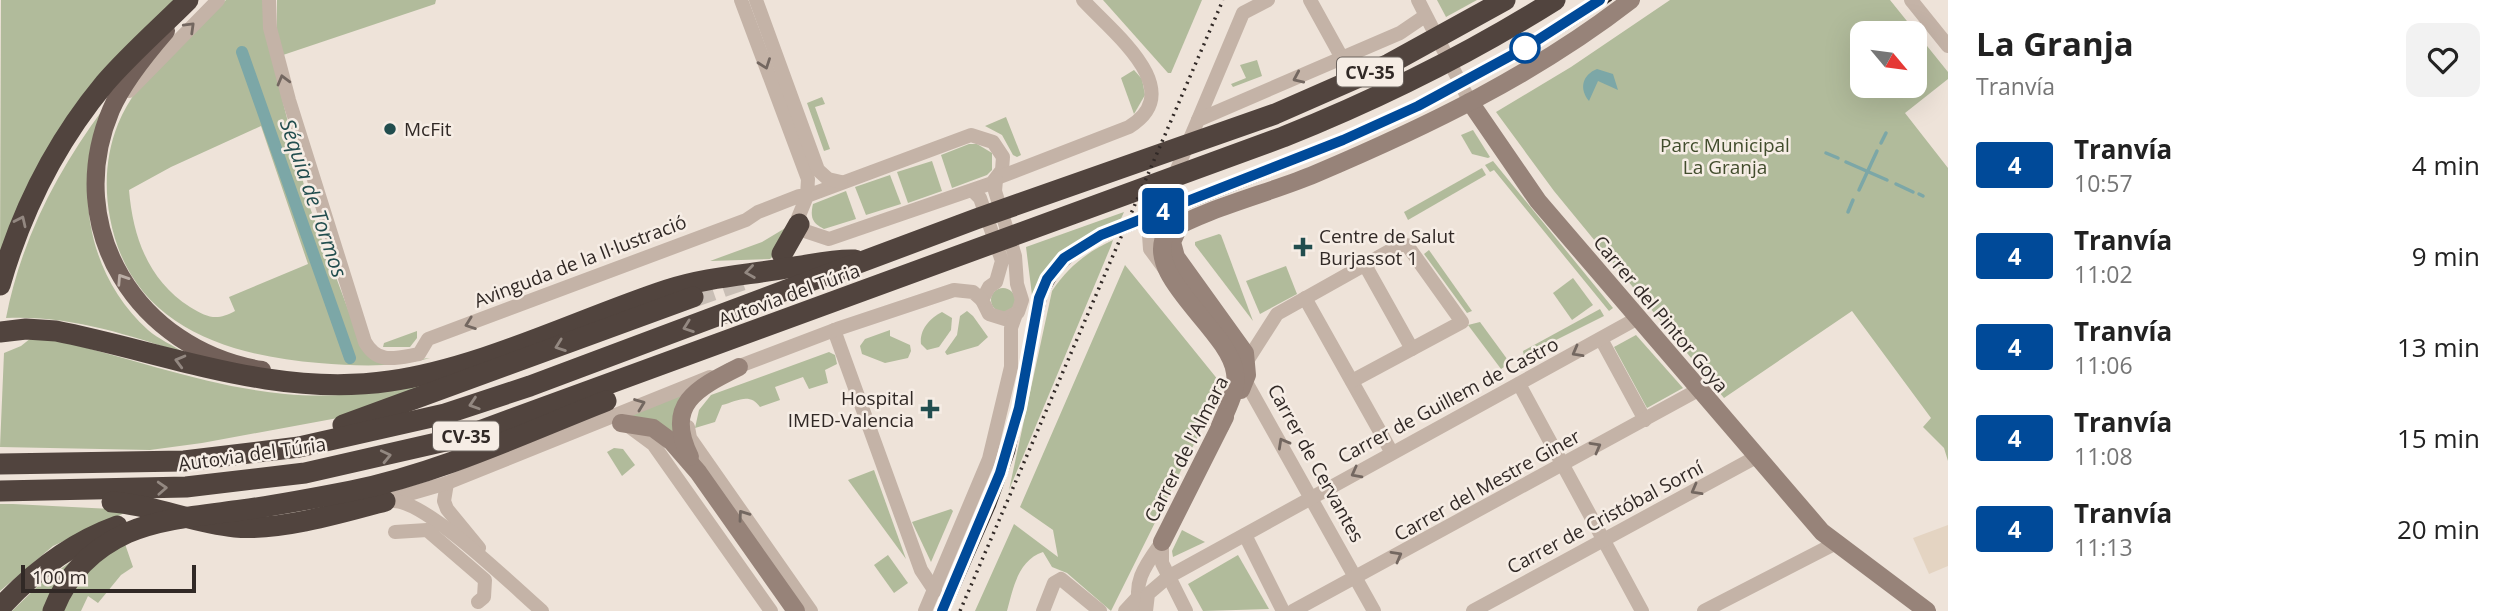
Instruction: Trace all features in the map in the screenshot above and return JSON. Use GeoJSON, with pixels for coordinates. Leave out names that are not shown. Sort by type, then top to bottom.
{"type":"FeatureCollection","features":[{"type":"Feature","properties":{"kind":"highway"},"geometry":{"type":"LineString","coordinates":[[0,285],[19,226],[40,182],[73,128],[106,83],[188,0]]}},
{"type":"Feature","properties":{"kind":"highway","name":"Autovia del Túria"},"geometry":{"type":"LineString","coordinates":[[11,464],[184,461],[223,457],[299,447],[445,414],[530,386],[976,219],[1146,160],[1201,130],[1275,114],[1424,46],[1505,0]]}},
{"type":"Feature","properties":{"kind":"highway","name":"Autovia del Túria"},"geometry":{"type":"LineString","coordinates":[[10,491],[186,487],[305,473],[463,437],[1190,173],[1324,121],[1462,55],[1555,0]]}},
{"type":"Feature","properties":{"kind":"highway"},"geometry":{"type":"LineString","coordinates":[[782,254],[799,224]]}},
{"type":"Feature","properties":{"kind":"highway"},"geometry":{"type":"LineString","coordinates":[[0,332],[26,329],[56,331],[251,378],[293,383],[391,381],[440,369],[707,279],[788,268],[827,259],[866,260]]}},
{"type":"Feature","properties":{"kind":"highway"},"geometry":{"type":"LineString","coordinates":[[52,611],[72,575],[92,553],[129,532],[221,513],[353,491],[414,475],[795,329],[891,281]]}},
{"type":"Feature","properties":{"kind":"highway"},"geometry":{"type":"LineString","coordinates":[[223,457],[309,432],[358,422],[693,297]]}},
{"type":"Feature","properties":{"kind":"highway"},"geometry":{"type":"LineString","coordinates":[[10,491],[50,498],[131,503],[221,525],[262,526],[385,501]]}},
{"type":"Feature","properties":{"kind":"highway"},"geometry":{"type":"LineString","coordinates":[[0,608],[27,579],[62,553],[102,531],[128,522],[172,513],[221,513]]}},
{"type":"Feature","properties":{"kind":"main road"},"geometry":{"type":"LineString","coordinates":[[194,0],[159,39],[111,110],[96,175],[97,215],[109,259],[150,316],[183,340],[256,369],[293,375],[336,377],[440,369]]}},
{"type":"Feature","properties":{"kind":"street"},"geometry":{"type":"LineString","coordinates":[[103,137],[133,85],[218,0]]}},
{"type":"Feature","properties":{"kind":"street","name":"Avinguda de la Il·lustració"},"geometry":{"type":"LineString","coordinates":[[269,0],[270,28],[289,100],[365,342],[372,354],[385,359],[419,354],[428,339],[746,220],[758,212],[971,135],[993,142],[1003,157],[1021,166]]}},
{"type":"Feature","properties":{"kind":"street"},"geometry":{"type":"LineString","coordinates":[[741,0],[808,179],[807,196],[798,211],[799,224],[813,236],[829,239],[973,191],[1021,166],[1129,127],[1145,117],[1153,99],[1152,81],[1083,0]]}},
{"type":"Feature","properties":{"kind":"street"},"geometry":{"type":"LineString","coordinates":[[756,0],[818,170],[828,179],[841,182]]}},
{"type":"Feature","properties":{"kind":"street"},"geometry":{"type":"LineString","coordinates":[[1170,276],[1150,249],[1149,235],[1201,130],[1243,13],[1268,0]]}},
{"type":"Feature","properties":{"kind":"street"},"geometry":{"type":"LineString","coordinates":[[1310,0],[1342,58]]}},
{"type":"Feature","properties":{"kind":"street","name":"Carrer del Pintor Goya"},"geometry":{"type":"LineString","coordinates":[[1418,0],[1469,102],[1538,201],[1636,319],[1822,532],[1927,611]]}},
{"type":"Feature","properties":{"kind":"street"},"geometry":{"type":"LineString","coordinates":[[1170,276],[1162,256],[1161,243],[1167,232],[1188,221],[1315,174],[1469,102],[1539,64],[1631,0]]}},
{"type":"Feature","properties":{"kind":"street"},"geometry":{"type":"LineString","coordinates":[[1911,0],[1948,46]]}},
{"type":"Feature","properties":{"kind":"street"},"geometry":{"type":"LineString","coordinates":[[1201,130],[1342,58],[1400,33],[1425,16]]}},
{"type":"Feature","properties":{"kind":"street"},"geometry":{"type":"LineString","coordinates":[[925,611],[989,459],[1007,388],[1011,328],[1022,300],[1018,289],[1015,256],[995,191],[1003,157]]}},
{"type":"Feature","properties":{"kind":"street"},"geometry":{"type":"LineString","coordinates":[[973,191],[980,198],[1002,261],[996,282]]}},
{"type":"Feature","properties":{"kind":"street"},"geometry":{"type":"LineString","coordinates":[[1188,221],[1176,233],[1172,251],[1240,345],[1249,364]]}},
{"type":"Feature","properties":{"kind":"street"},"geometry":{"type":"LineString","coordinates":[[1249,364],[1271,320],[1400,245],[1411,248],[1462,323],[1352,381]]}},
{"type":"Feature","properties":{"kind":"street"},"geometry":{"type":"LineString","coordinates":[[1365,265],[1412,349]]}},
{"type":"Feature","properties":{"kind":"street","name":"Carrer de Cervantes"},"geometry":{"type":"LineString","coordinates":[[1170,276],[1222,344],[1236,374],[1232,401]]}},
{"type":"Feature","properties":{"kind":"street"},"geometry":{"type":"LineString","coordinates":[[982,300],[989,287],[996,282],[1009,282],[1018,289]]}},
{"type":"Feature","properties":{"kind":"street"},"geometry":{"type":"LineString","coordinates":[[385,501],[447,483],[834,330],[954,290],[972,292],[982,300],[989,314],[1001,319],[1016,314]]}},
{"type":"Feature","properties":{"kind":"street"},"geometry":{"type":"LineString","coordinates":[[1305,298],[1392,453]]}},
{"type":"Feature","properties":{"kind":"street"},"geometry":{"type":"LineString","coordinates":[[1001,319],[1011,351]]}},
{"type":"Feature","properties":{"kind":"street","name":"Carrer de Guillem de Castro"},"geometry":{"type":"LineString","coordinates":[[1168,577],[1636,319]]}},
{"type":"Feature","properties":{"kind":"street"},"geometry":{"type":"LineString","coordinates":[[834,330],[921,570],[935,591]]}},
{"type":"Feature","properties":{"kind":"street"},"geometry":{"type":"LineString","coordinates":[[1601,339],[1645,420]]}},
{"type":"Feature","properties":{"kind":"street","name":"Carrer de Cervantes"},"geometry":{"type":"LineString","coordinates":[[1222,344],[1249,364],[1247,384],[1267,415],[1374,611]]}},
{"type":"Feature","properties":{"kind":"street"},"geometry":{"type":"LineString","coordinates":[[768,356],[749,371],[706,391],[694,403],[688,418],[690,438],[811,611]]}},
{"type":"Feature","properties":{"kind":"street","name":"Carrer de l'Almara"},"geometry":{"type":"LineString","coordinates":[[1142,607],[1142,573],[1161,542],[1249,364]]}},
{"type":"Feature","properties":{"kind":"street"},"geometry":{"type":"LineString","coordinates":[[698,472],[681,433],[681,415],[686,404],[701,386],[739,367]]}},
{"type":"Feature","properties":{"kind":"street"},"geometry":{"type":"LineString","coordinates":[[1519,384],[1642,611]]}},
{"type":"Feature","properties":{"kind":"street","name":"Carrer del Mestre Giner"},"geometry":{"type":"LineString","coordinates":[[1293,611],[1698,390]]}},
{"type":"Feature","properties":{"kind":"street"},"geometry":{"type":"LineString","coordinates":[[1232,401],[1258,407],[1267,415]]}},
{"type":"Feature","properties":{"kind":"street"},"geometry":{"type":"LineString","coordinates":[[554,439],[586,428],[621,423],[646,425],[660,431],[698,472],[796,611]]}},
{"type":"Feature","properties":{"kind":"street"},"geometry":{"type":"LineString","coordinates":[[621,423],[641,432],[653,444],[771,611]]}},
{"type":"Feature","properties":{"kind":"street","name":"Carrer de Cristóbal Sorní"},"geometry":{"type":"LineString","coordinates":[[1473,611],[1756,457]]}},
{"type":"Feature","properties":{"kind":"street"},"geometry":{"type":"LineString","coordinates":[[447,483],[444,501],[447,509],[513,585]]}},
{"type":"Feature","properties":{"kind":"street"},"geometry":{"type":"LineString","coordinates":[[385,501],[403,501],[422,510],[542,611]]}},
{"type":"Feature","properties":{"kind":"street"},"geometry":{"type":"LineString","coordinates":[[395,532],[420,528],[434,535],[485,580],[484,597],[478,602]]}},
{"type":"Feature","properties":{"kind":"street"},"geometry":{"type":"LineString","coordinates":[[1245,535],[1283,611]]}},
{"type":"Feature","properties":{"kind":"street","name":"Carrer de l'Almara"},"geometry":{"type":"LineString","coordinates":[[1161,542],[1162,563],[1186,611]]}},
{"type":"Feature","properties":{"kind":"street"},"geometry":{"type":"LineString","coordinates":[[1704,611],[1838,542]]}},
{"type":"Feature","properties":{"kind":"street"},"geometry":{"type":"LineString","coordinates":[[1125,611],[1142,607],[1148,594],[1168,577]]}},
{"type":"Feature","properties":{"kind":"street"},"geometry":{"type":"LineString","coordinates":[[1044,611],[1054,583],[1061,579],[1100,611]]}},
{"type":"Feature","properties":{"kind":"green space"},"geometry":{"type":"Polygon","coordinates":[[[1,0],[180,0],[101,79],[0,270],[1,0]]]}},
{"type":"Feature","properties":{"kind":"green space"},"geometry":{"type":"Polygon","coordinates":[[[226,0],[266,0],[270,51],[309,205],[349,312],[382,363],[430,358],[389,365],[361,365],[284,359],[249,352],[216,342],[186,328],[160,309],[138,285],[121,255],[110,218],[107,194],[109,158],[118,124],[151,72],[226,0]],[[261,126],[171,167],[129,190],[134,225],[154,271],[176,296],[202,314],[218,317],[229,314],[235,311],[229,297],[308,264],[261,126]]]}},
{"type":"Feature","properties":{"kind":"green space"},"geometry":{"type":"Polygon","coordinates":[[[277,0],[436,0],[435,4],[283,55],[277,32],[277,0]]]}},
{"type":"Feature","properties":{"kind":"green space"},"geometry":{"type":"Polygon","coordinates":[[[1103,0],[1202,0],[1171,73],[1168,73],[1103,0]]]}},
{"type":"Feature","properties":{"kind":"green space"},"geometry":{"type":"Polygon","coordinates":[[[1437,0],[1477,0],[1446,17],[1437,0]]]}},
{"type":"Feature","properties":{"kind":"green space","name":"Parc Municipal La Granja"},"geometry":{"type":"Polygon","coordinates":[[[1670,0],[1890,0],[1907,21],[1850,21],[1850,98],[1924,98],[1905,113],[1948,168],[1948,461],[1944,448],[1923,427],[1931,418],[1852,311],[1724,398],[1554,191],[1496,112],[1571,67],[1670,0]]]}},
{"type":"Feature","properties":{"kind":"green space","name":"Parc Municipal La Granja"},"geometry":{"type":"Polygon","coordinates":[[[1927,46],[1948,72],[1948,79],[1927,96],[1927,46]]]}},
{"type":"Feature","properties":{"kind":"green space"},"geometry":{"type":"Polygon","coordinates":[[[1257,60],[1262,76],[1233,87],[1231,84],[1246,78],[1240,65],[1257,60]]]}},
{"type":"Feature","properties":{"kind":"green space"},"geometry":{"type":"Polygon","coordinates":[[[1134,70],[1142,79],[1145,95],[1134,114],[1121,78],[1134,70]]]}},
{"type":"Feature","properties":{"kind":"green space"},"geometry":{"type":"Polygon","coordinates":[[[822,97],[825,104],[815,107],[830,149],[824,151],[807,103],[822,97]]]}},
{"type":"Feature","properties":{"kind":"green space"},"geometry":{"type":"Polygon","coordinates":[[[104,108],[94,137],[89,166],[91,226],[98,254],[110,282],[127,307],[148,330],[184,353],[74,323],[6,318],[21,261],[43,207],[71,156],[104,108]]]}},
{"type":"Feature","properties":{"kind":"green space"},"geometry":{"type":"Polygon","coordinates":[[[1006,117],[1021,155],[1017,157],[1013,155],[1002,135],[985,126],[1006,117]]]}},
{"type":"Feature","properties":{"kind":"green space"},"geometry":{"type":"Polygon","coordinates":[[[1473,130],[1490,157],[1472,154],[1461,135],[1473,130]]]}},
{"type":"Feature","properties":{"kind":"green space"},"geometry":{"type":"Polygon","coordinates":[[[969,144],[977,144],[992,153],[992,170],[987,175],[952,188],[941,155],[969,144]]]}},
{"type":"Feature","properties":{"kind":"green space"},"geometry":{"type":"Polygon","coordinates":[[[932,161],[942,191],[908,203],[897,172],[932,161]]]}},
{"type":"Feature","properties":{"kind":"green space"},"geometry":{"type":"Polygon","coordinates":[[[1493,161],[1613,308],[1609,311],[1494,170],[1490,172],[1485,165],[1493,161]]]}},
{"type":"Feature","properties":{"kind":"green space"},"geometry":{"type":"Polygon","coordinates":[[[1482,168],[1486,175],[1408,220],[1404,212],[1482,168]]]}},
{"type":"Feature","properties":{"kind":"green space"},"geometry":{"type":"Polygon","coordinates":[[[890,175],[901,204],[866,215],[855,187],[890,175]]]}},
{"type":"Feature","properties":{"kind":"green space"},"geometry":{"type":"Polygon","coordinates":[[[846,191],[856,219],[824,229],[814,222],[813,204],[846,191]]]}},
{"type":"Feature","properties":{"kind":"green space"},"geometry":{"type":"Polygon","coordinates":[[[1124,212],[1120,221],[1091,234],[1058,257],[1032,295],[1026,247],[1124,212]]]}},
{"type":"Feature","properties":{"kind":"green space"},"geometry":{"type":"Polygon","coordinates":[[[787,227],[779,251],[770,259],[710,261],[762,242],[787,227]]]}},
{"type":"Feature","properties":{"kind":"green space"},"geometry":{"type":"Polygon","coordinates":[[[1219,234],[1253,321],[1195,245],[1195,242],[1219,234]]]}},
{"type":"Feature","properties":{"kind":"green space"},"geometry":{"type":"Polygon","coordinates":[[[1113,240],[1009,490],[1052,291],[1079,261],[1113,240]]]}},
{"type":"Feature","properties":{"kind":"green space"},"geometry":{"type":"Polygon","coordinates":[[[1429,250],[1472,311],[1467,313],[1424,254],[1429,250]]]}},
{"type":"Feature","properties":{"kind":"green space"},"geometry":{"type":"Polygon","coordinates":[[[1125,265],[1223,386],[1111,611],[1067,573],[1052,567],[1043,552],[1022,568],[1007,611],[975,611],[1014,524],[1058,557],[1053,530],[1020,507],[1125,265]]]}},
{"type":"Feature","properties":{"kind":"green space"},"geometry":{"type":"Polygon","coordinates":[[[1286,266],[1297,294],[1260,314],[1246,281],[1286,266]]]}},
{"type":"Feature","properties":{"kind":"green space"},"geometry":{"type":"Polygon","coordinates":[[[1573,278],[1593,305],[1572,320],[1553,293],[1573,278]]]}},
{"type":"Feature","properties":{"kind":"green space"},"geometry":{"type":"Polygon","coordinates":[[[1003,288],[1014,295],[1015,300],[1008,311],[1003,312],[992,305],[991,300],[998,289],[1003,288]]]}},
{"type":"Feature","properties":{"kind":"green space"},"geometry":{"type":"Polygon","coordinates":[[[1600,309],[1604,316],[1524,356],[1523,351],[1600,309]]]}},
{"type":"Feature","properties":{"kind":"green space"},"geometry":{"type":"Polygon","coordinates":[[[967,311],[988,337],[978,346],[947,355],[945,352],[957,335],[960,316],[967,311]]]}},
{"type":"Feature","properties":{"kind":"green space"},"geometry":{"type":"Polygon","coordinates":[[[942,312],[952,318],[951,330],[939,347],[927,350],[921,344],[922,334],[930,321],[942,312]]]}},
{"type":"Feature","properties":{"kind":"green space"},"geometry":{"type":"Polygon","coordinates":[[[1480,322],[1510,363],[1501,369],[1468,325],[1480,322]]]}},
{"type":"Feature","properties":{"kind":"green space"},"geometry":{"type":"Polygon","coordinates":[[[890,330],[890,336],[910,345],[908,358],[885,363],[862,354],[860,346],[865,339],[890,330]]]}},
{"type":"Feature","properties":{"kind":"green space"},"geometry":{"type":"Polygon","coordinates":[[[417,331],[417,338],[410,347],[383,347],[384,343],[417,331]]]}},
{"type":"Feature","properties":{"kind":"green space"},"geometry":{"type":"Polygon","coordinates":[[[1636,335],[1683,388],[1647,408],[1614,347],[1636,335]]]}},
{"type":"Feature","properties":{"kind":"green space"},"geometry":{"type":"Polygon","coordinates":[[[31,338],[60,341],[228,385],[285,394],[368,393],[450,379],[354,415],[202,443],[150,450],[0,447],[4,353],[21,346],[31,338]]]}},
{"type":"Feature","properties":{"kind":"green space"},"geometry":{"type":"Polygon","coordinates":[[[829,352],[835,355],[837,364],[825,370],[828,383],[809,389],[803,377],[775,387],[780,400],[760,407],[748,399],[722,405],[715,422],[695,428],[699,410],[711,395],[829,352]]]}},
{"type":"Feature","properties":{"kind":"green space"},"geometry":{"type":"Polygon","coordinates":[[[682,394],[674,434],[654,420],[630,416],[682,394]]]}},
{"type":"Feature","properties":{"kind":"green space"},"geometry":{"type":"Polygon","coordinates":[[[614,448],[623,449],[635,465],[622,476],[607,452],[614,448]]]}},
{"type":"Feature","properties":{"kind":"green space"},"geometry":{"type":"Polygon","coordinates":[[[874,470],[906,559],[848,480],[874,470]]]}},
{"type":"Feature","properties":{"kind":"green space"},"geometry":{"type":"Polygon","coordinates":[[[0,504],[131,510],[53,546],[0,591],[0,504]]]}},
{"type":"Feature","properties":{"kind":"green space"},"geometry":{"type":"Polygon","coordinates":[[[951,509],[953,511],[931,562],[912,522],[951,509]]]}},
{"type":"Feature","properties":{"kind":"green space"},"geometry":{"type":"Polygon","coordinates":[[[1182,530],[1205,542],[1173,557],[1172,551],[1182,530]]]}},
{"type":"Feature","properties":{"kind":"green space"},"geometry":{"type":"Polygon","coordinates":[[[125,544],[133,567],[121,575],[98,603],[88,596],[81,611],[59,611],[89,565],[125,544]]]}},
{"type":"Feature","properties":{"kind":"green space"},"geometry":{"type":"Polygon","coordinates":[[[80,555],[48,611],[12,611],[41,583],[80,555]]]}},
{"type":"Feature","properties":{"kind":"green space"},"geometry":{"type":"Polygon","coordinates":[[[888,555],[908,583],[894,593],[874,565],[888,555]]]}},
{"type":"Feature","properties":{"kind":"green space"},"geometry":{"type":"Polygon","coordinates":[[[1238,555],[1269,609],[1203,611],[1188,584],[1238,555]]]}},
{"type":"Feature","properties":{"kind":"shaded area"},"geometry":{"type":"Polygon","coordinates":[[[1948,525],[1948,566],[1929,574],[1913,538],[1948,525]]]}},
{"type":"Feature","properties":{"kind":"water"},"geometry":{"type":"Polygon","coordinates":[[[1597,69],[1613,74],[1618,90],[1598,81],[1589,101],[1583,87],[1585,79],[1597,69]]]}},
{"type":"Feature","properties":{"kind":"waterway","name":"Séquia de Tormos"},"geometry":{"type":"LineString","coordinates":[[242,52],[350,358]]}},
{"type":"Feature","properties":{"kind":"waterway"},"geometry":{"type":"LineString","coordinates":[[1881,143],[1886,133]]}},
{"type":"Feature","properties":{"kind":"waterway"},"geometry":{"type":"LineString","coordinates":[[1859,190],[1877,151]]}},
{"type":"Feature","properties":{"kind":"waterway"},"geometry":{"type":"LineString","coordinates":[[1826,153],[1838,158]]}},
{"type":"Feature","properties":{"kind":"waterway"},"geometry":{"type":"LineString","coordinates":[[1846,162],[1887,180]]}},
{"type":"Feature","properties":{"kind":"waterway"},"geometry":{"type":"LineString","coordinates":[[1896,184],[1913,192]]}},
{"type":"Feature","properties":{"kind":"waterway"},"geometry":{"type":"LineString","coordinates":[[1919,194],[1923,196]]}},
{"type":"Feature","properties":{"kind":"waterway"},"geometry":{"type":"LineString","coordinates":[[1848,212],[1853,200]]}},
{"type":"Feature","properties":{"kind":"tunnel"},"geometry":{"type":"LineString","coordinates":[[693,297],[742,280]]}},
{"type":"Feature","properties":{"kind":"tram line","name":"4"},"geometry":{"type":"LineString","coordinates":[[942,611],[988,505],[1010,443],[1042,288],[1064,258],[1082,244],[1101,235],[1343,140],[1418,106],[1525,48],[1600,0]]}},
{"type":"Feature","properties":{"kind":"tram line"},"geometry":{"type":"LineString","coordinates":[[949,611],[995,506],[1014,453],[1046,298],[1068,264],[1101,242],[1299,164],[1428,106],[1552,39],[1611,0]]}},
{"type":"Feature","properties":{"kind":"railway"},"geometry":{"type":"LineString","coordinates":[[960,611],[1223,0]]}},
{"type":"Feature","properties":{"kind":"place","name":"McFit"},"geometry":{"type":"Point","coordinates":[390,129]}},
{"type":"Feature","properties":{"kind":"place","name":"Centre de Salut Burjassot 1"},"geometry":{"type":"Point","coordinates":[1303,247]}},
{"type":"Feature","properties":{"kind":"place","name":"Hospital IMED-Valencia"},"geometry":{"type":"Point","coordinates":[930,409]}}]}
